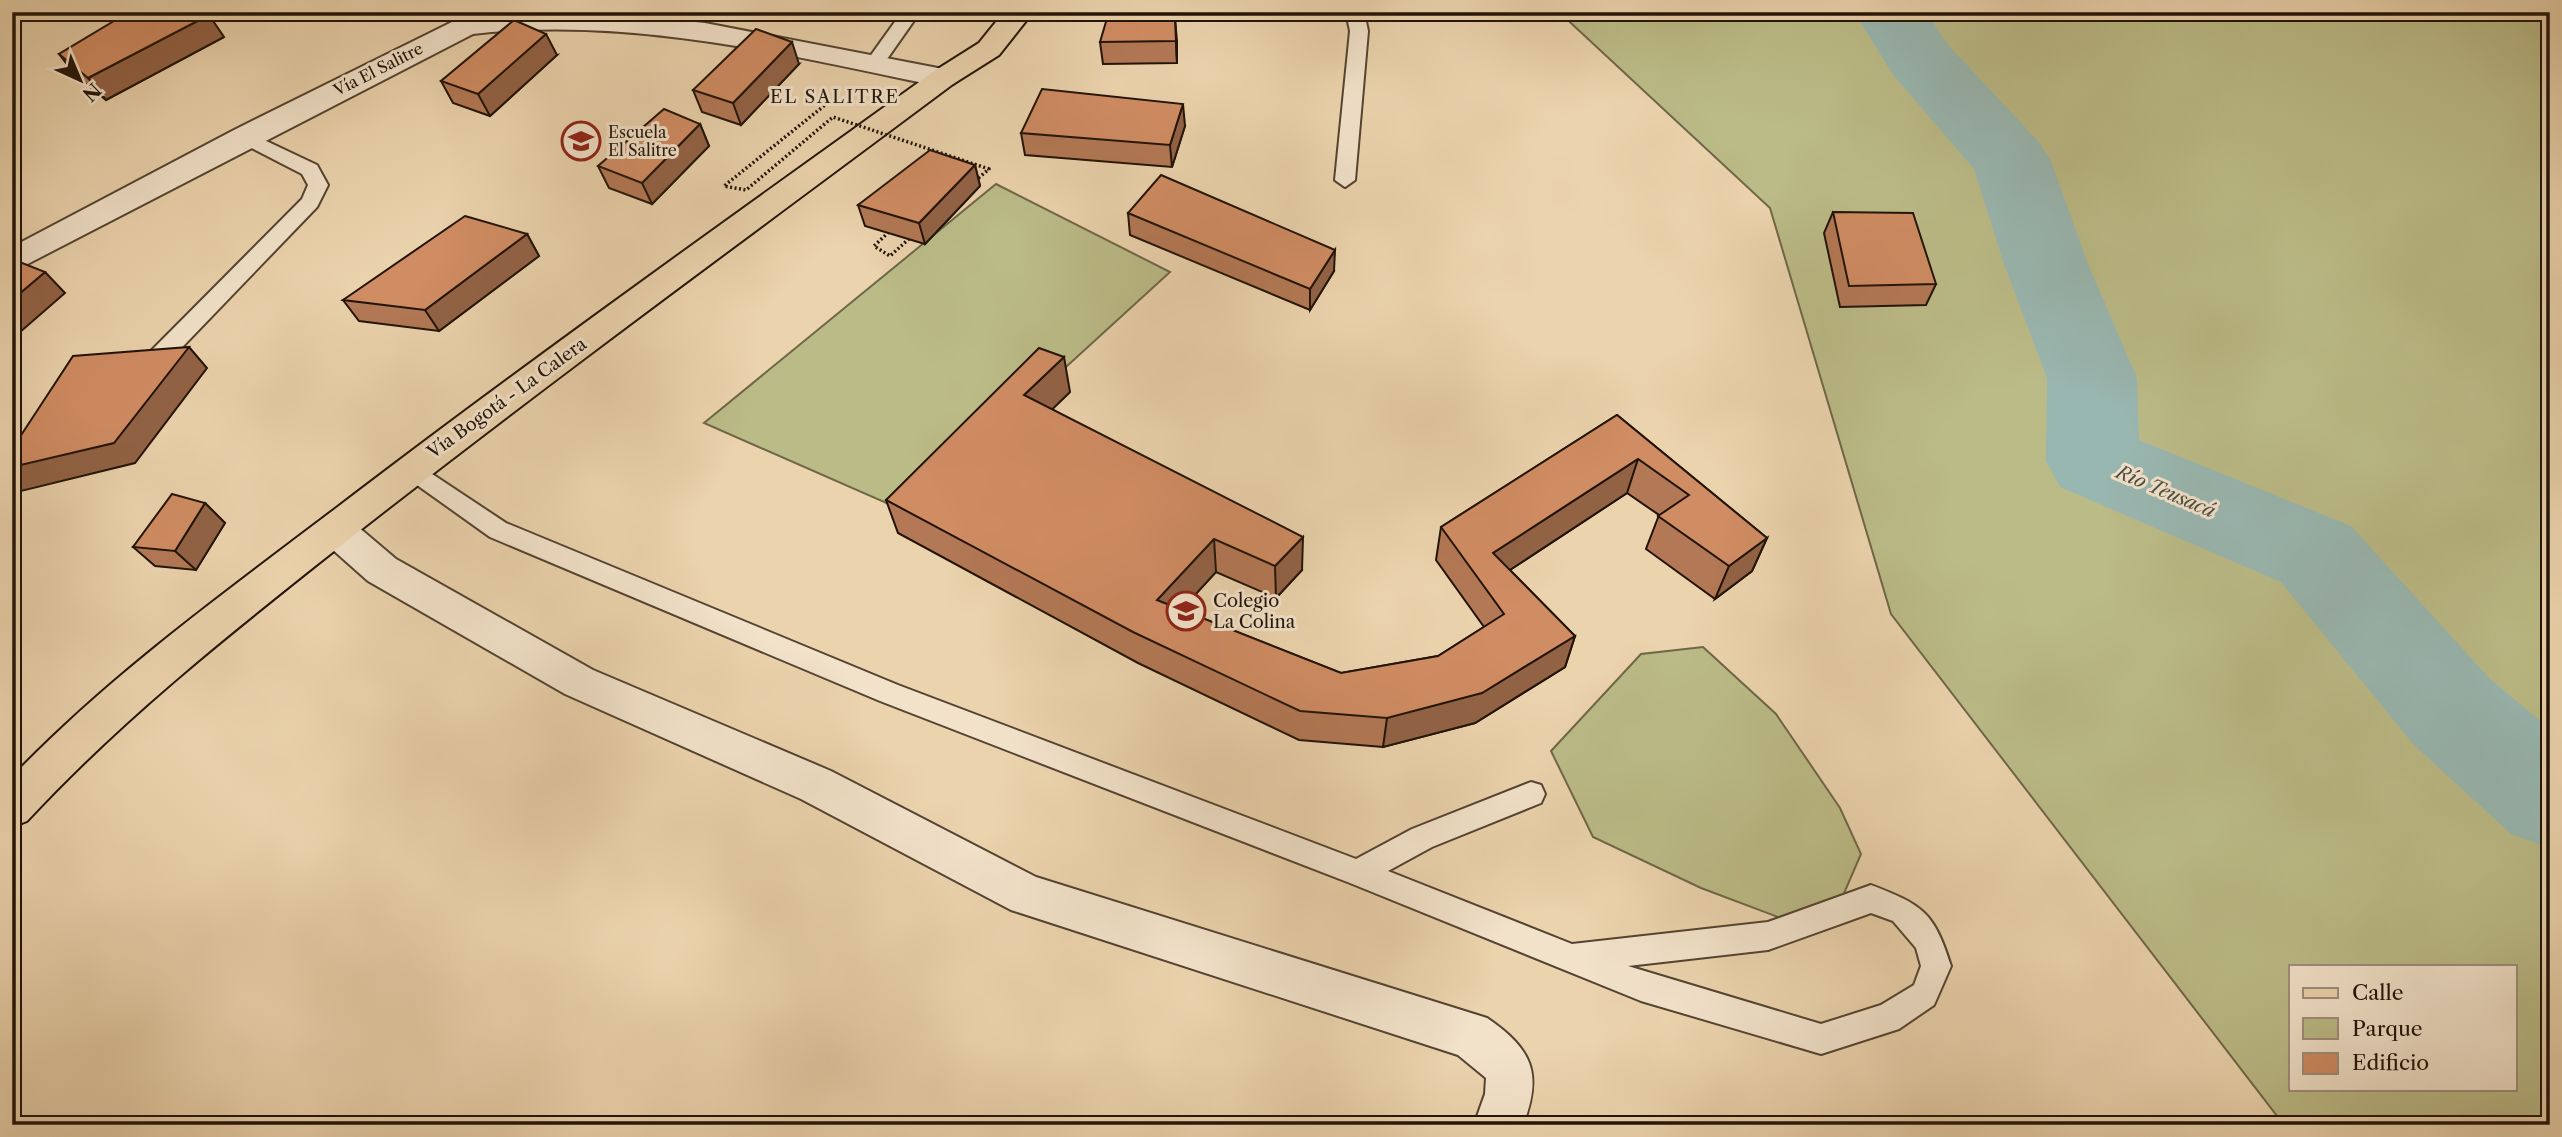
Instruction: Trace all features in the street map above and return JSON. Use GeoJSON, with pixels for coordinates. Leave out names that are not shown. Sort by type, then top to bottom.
{"type":"FeatureCollection","features":[{"type":"Feature","properties":{"kind":"main road","name":"Vía Bogotá - La Calera"},"geometry":{"type":"LineString","coordinates":[[12,807],[41,775],[152,673],[237,603],[337,531],[411,469],[943,78],[989,49],[1019,12]]}},
{"type":"Feature","properties":{"kind":"street","name":"Vía El Salitre"},"geometry":{"type":"LineString","coordinates":[[12,261],[463,19],[605,20],[743,38],[943,78]]}},
{"type":"Feature","properties":{"kind":"street"},"geometry":{"type":"LineString","coordinates":[[337,531],[382,570],[579,682],[816,785],[1027,895],[1470,1035],[1494,1050],[1508,1070],[1511,1094],[1498,1125]]}},
{"type":"Feature","properties":{"kind":"lane"},"geometry":{"type":"LineString","coordinates":[[873,65],[911,12]]}},
{"type":"Feature","properties":{"kind":"lane"},"geometry":{"type":"LineString","coordinates":[[1345,180],[1359,31],[1355,12]]}},
{"type":"Feature","properties":{"kind":"lane"},"geometry":{"type":"LineString","coordinates":[[155,361],[310,202],[318,184],[310,170],[245,137]]}},
{"type":"Feature","properties":{"kind":"lane"},"geometry":{"type":"LineString","coordinates":[[411,469],[498,530],[889,694],[1358,873],[1568,958],[1642,986],[1821,1039],[1888,1018],[1924,995],[1936,966],[1928,940],[1903,911],[1871,899],[1768,936],[1568,958]]}},
{"type":"Feature","properties":{"kind":"lane"},"geometry":{"type":"LineString","coordinates":[[1358,873],[1422,838],[1531,794]]}},
{"type":"Feature","properties":{"kind":"path"},"geometry":{"type":"LineString","coordinates":[[835,97],[724,186],[746,190],[833,117],[989,169],[970,186]]}},
{"type":"Feature","properties":{"kind":"path"},"geometry":{"type":"LineString","coordinates":[[894,228],[874,246],[890,256],[920,230]]}},
{"type":"Feature","properties":{"kind":"green space"},"geometry":{"type":"Polygon","coordinates":[[[1559,12],[2550,12],[2550,1125],[2284,1125],[1891,614],[1770,208],[1559,12]]]}},
{"type":"Feature","properties":{"kind":"green space"},"geometry":{"type":"Polygon","coordinates":[[[996,184],[1170,272],[907,512],[704,423],[996,184]]]}},
{"type":"Feature","properties":{"kind":"green space"},"geometry":{"type":"Polygon","coordinates":[[[1703,647],[1776,714],[1840,808],[1861,854],[1829,928],[1786,920],[1701,888],[1593,837],[1551,751],[1641,654],[1703,647]]]}},
{"type":"Feature","properties":{"kind":"building"},"geometry":{"type":"Polygon","coordinates":[[[129,12],[201,12],[209,15],[88,78],[59,54],[129,12]]]}},
{"type":"Feature","properties":{"kind":"building"},"geometry":{"type":"Polygon","coordinates":[[[1108,15],[1175,19],[1176,41],[1100,42],[1108,15]]]}},
{"type":"Feature","properties":{"kind":"building"},"geometry":{"type":"Polygon","coordinates":[[[514,20],[546,34],[478,94],[441,81],[514,20]]]}},
{"type":"Feature","properties":{"kind":"building"},"geometry":{"type":"Polygon","coordinates":[[[756,29],[792,42],[733,103],[693,90],[756,29]]]}},
{"type":"Feature","properties":{"kind":"building"},"geometry":{"type":"Polygon","coordinates":[[[1042,89],[1183,104],[1170,145],[1021,133],[1042,89]]]}},
{"type":"Feature","properties":{"kind":"building"},"geometry":{"type":"Polygon","coordinates":[[[664,109],[700,124],[642,183],[598,166],[664,109]]]}},
{"type":"Feature","properties":{"kind":"building"},"geometry":{"type":"Polygon","coordinates":[[[930,150],[975,165],[919,223],[858,205],[930,150]]]}},
{"type":"Feature","properties":{"kind":"building"},"geometry":{"type":"Polygon","coordinates":[[[1161,175],[1335,250],[1310,289],[1128,213],[1161,175]]]}},
{"type":"Feature","properties":{"kind":"building"},"geometry":{"type":"Polygon","coordinates":[[[1833,212],[1913,213],[1936,284],[1849,286],[1833,212]]]}},
{"type":"Feature","properties":{"kind":"building"},"geometry":{"type":"Polygon","coordinates":[[[465,216],[527,234],[425,310],[343,300],[465,216]]]}},
{"type":"Feature","properties":{"kind":"building"},"geometry":{"type":"Polygon","coordinates":[[[12,259],[45,272],[12,300],[12,259]]]}},
{"type":"Feature","properties":{"kind":"building"},"geometry":{"type":"Polygon","coordinates":[[[189,347],[114,443],[12,467],[12,449],[73,356],[189,347]]]}},
{"type":"Feature","properties":{"kind":"building"},"geometry":{"type":"Polygon","coordinates":[[[1039,348],[1064,357],[1024,395],[1303,537],[1275,566],[1214,539],[1157,600],[1341,673],[1438,656],[1504,614],[1441,527],[1617,415],[1767,538],[1729,566],[1658,516],[1689,495],[1638,459],[1493,553],[1575,636],[1482,693],[1387,718],[1300,711],[1133,632],[886,500],[1039,348]]]}},
{"type":"Feature","properties":{"kind":"building"},"geometry":{"type":"Polygon","coordinates":[[[172,494],[205,503],[175,551],[133,547],[172,494]]]}},
{"type":"Feature","properties":{"kind":"waterway","name":"Río Teusacá"},"geometry":{"type":"LineString","coordinates":[[1890,12],[1920,60],[2011,161],[2046,264],[2092,378],[2093,461],[2316,554],[2452,712],[2550,798]]}},
{"type":"Feature","properties":{"kind":"place","name":"Escuela El Salitre"},"geometry":{"type":"Point","coordinates":[581,141]}},
{"type":"Feature","properties":{"kind":"place","name":"Colegio La Colina"},"geometry":{"type":"Point","coordinates":[1186,611]}},
{"type":"Feature","properties":{"kind":"district","name":"EL SALITRE"},"geometry":{"type":"Point","coordinates":[835,97]}}]}
